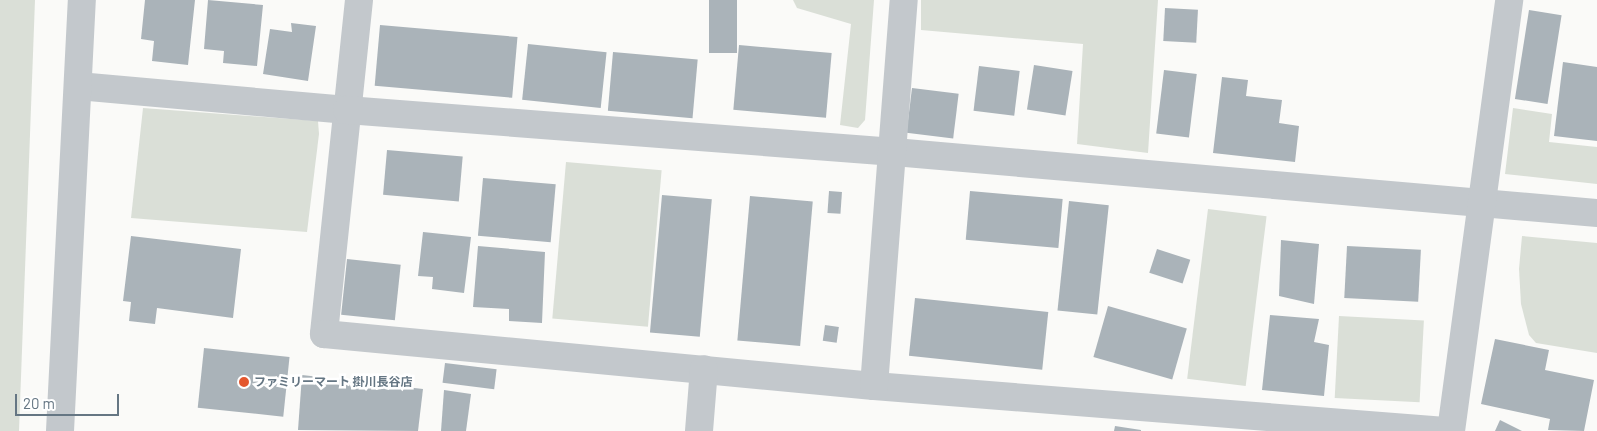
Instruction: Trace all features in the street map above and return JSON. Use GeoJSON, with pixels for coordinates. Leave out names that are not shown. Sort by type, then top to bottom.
{"type":"FeatureCollection","features":[{"type":"Feature","properties":{"kind":"street"},"geometry":{"type":"LineString","coordinates":[[60,431],[82,0]]}},
{"type":"Feature","properties":{"kind":"street"},"geometry":{"type":"LineString","coordinates":[[359,0],[324,334],[874,386],[1446,431]]}},
{"type":"Feature","properties":{"kind":"street"},"geometry":{"type":"LineString","coordinates":[[874,386],[894,152],[904,0]]}},
{"type":"Feature","properties":{"kind":"street"},"geometry":{"type":"LineString","coordinates":[[1451,431],[1509,0]]}},
{"type":"Feature","properties":{"kind":"street"},"geometry":{"type":"LineString","coordinates":[[78,86],[347,110],[894,152],[1597,213]]}},
{"type":"Feature","properties":{"kind":"street"},"geometry":{"type":"LineString","coordinates":[[699,431],[704,369]]}},
{"type":"Feature","properties":{"kind":"shaded area"},"geometry":{"type":"Polygon","coordinates":[[[0,0],[35,0],[19,431],[0,431],[0,0]]]}},
{"type":"Feature","properties":{"kind":"shaded area"},"geometry":{"type":"Polygon","coordinates":[[[793,0],[874,0],[865,120],[858,128],[840,125],[851,24],[797,8],[793,0]]]}},
{"type":"Feature","properties":{"kind":"shaded area"},"geometry":{"type":"Polygon","coordinates":[[[921,0],[1158,0],[1148,153],[1077,144],[1083,44],[921,30],[921,0]]]}},
{"type":"Feature","properties":{"kind":"shaded area"},"geometry":{"type":"Polygon","coordinates":[[[143,108],[318,121],[319,134],[307,232],[131,218],[143,108]]]}},
{"type":"Feature","properties":{"kind":"shaded area"},"geometry":{"type":"Polygon","coordinates":[[[1513,108],[1552,114],[1549,142],[1597,147],[1597,184],[1505,174],[1513,108]]]}},
{"type":"Feature","properties":{"kind":"shaded area"},"geometry":{"type":"Polygon","coordinates":[[[566,162],[662,170],[648,327],[552,318],[566,162]]]}},
{"type":"Feature","properties":{"kind":"shaded area"},"geometry":{"type":"Polygon","coordinates":[[[1208,209],[1267,216],[1246,386],[1187,379],[1208,209]]]}},
{"type":"Feature","properties":{"kind":"shaded area"},"geometry":{"type":"Polygon","coordinates":[[[1522,236],[1597,243],[1597,353],[1536,343],[1529,335],[1521,304],[1519,269],[1522,236]]]}},
{"type":"Feature","properties":{"kind":"shaded area"},"geometry":{"type":"Polygon","coordinates":[[[1339,316],[1424,320],[1420,402],[1335,398],[1339,316]]]}},
{"type":"Feature","properties":{"kind":"building"},"geometry":{"type":"Polygon","coordinates":[[[145,0],[195,0],[188,65],[152,61],[154,41],[141,39],[145,0]]]}},
{"type":"Feature","properties":{"kind":"building"},"geometry":{"type":"Polygon","coordinates":[[[208,0],[263,5],[257,66],[223,63],[224,51],[204,49],[208,0]]]}},
{"type":"Feature","properties":{"kind":"building"},"geometry":{"type":"Polygon","coordinates":[[[709,0],[737,0],[737,53],[709,53],[709,0]]]}},
{"type":"Feature","properties":{"kind":"building"},"geometry":{"type":"Polygon","coordinates":[[[1165,8],[1198,10],[1196,43],[1163,41],[1165,8]]]}},
{"type":"Feature","properties":{"kind":"building"},"geometry":{"type":"Polygon","coordinates":[[[1529,10],[1562,15],[1548,104],[1515,99],[1529,10]]]}},
{"type":"Feature","properties":{"kind":"building"},"geometry":{"type":"Polygon","coordinates":[[[291,23],[316,26],[308,81],[263,74],[270,29],[292,32],[291,23]]]}},
{"type":"Feature","properties":{"kind":"building"},"geometry":{"type":"Polygon","coordinates":[[[380,25],[517,37],[512,98],[375,86],[380,25]]]}},
{"type":"Feature","properties":{"kind":"building"},"geometry":{"type":"Polygon","coordinates":[[[528,44],[607,52],[601,108],[522,100],[528,44]]]}},
{"type":"Feature","properties":{"kind":"building"},"geometry":{"type":"Polygon","coordinates":[[[739,45],[832,53],[826,118],[733,110],[739,45]]]}},
{"type":"Feature","properties":{"kind":"building"},"geometry":{"type":"Polygon","coordinates":[[[613,52],[698,59],[693,118],[608,111],[613,52]]]}},
{"type":"Feature","properties":{"kind":"building"},"geometry":{"type":"Polygon","coordinates":[[[1563,62],[1597,67],[1597,141],[1554,136],[1563,62]]]}},
{"type":"Feature","properties":{"kind":"building"},"geometry":{"type":"Polygon","coordinates":[[[1034,65],[1073,71],[1065,116],[1027,109],[1034,65]]]}},
{"type":"Feature","properties":{"kind":"building"},"geometry":{"type":"Polygon","coordinates":[[[979,66],[1020,71],[1014,116],[974,111],[979,66]]]}},
{"type":"Feature","properties":{"kind":"building"},"geometry":{"type":"Polygon","coordinates":[[[1164,70],[1197,74],[1189,138],[1156,134],[1164,70]]]}},
{"type":"Feature","properties":{"kind":"building"},"geometry":{"type":"Polygon","coordinates":[[[1222,77],[1248,80],[1246,96],[1282,100],[1279,123],[1299,126],[1295,162],[1213,153],[1222,77]]]}},
{"type":"Feature","properties":{"kind":"building"},"geometry":{"type":"Polygon","coordinates":[[[912,88],[959,94],[953,138],[907,133],[912,88]]]}},
{"type":"Feature","properties":{"kind":"building"},"geometry":{"type":"Polygon","coordinates":[[[387,150],[463,157],[459,201],[383,195],[387,150]]]}},
{"type":"Feature","properties":{"kind":"building"},"geometry":{"type":"Polygon","coordinates":[[[483,178],[556,184],[551,242],[478,236],[483,178]]]}},
{"type":"Feature","properties":{"kind":"building"},"geometry":{"type":"Polygon","coordinates":[[[829,191],[842,192],[840,214],[827,213],[829,191]]]}},
{"type":"Feature","properties":{"kind":"building"},"geometry":{"type":"Polygon","coordinates":[[[970,191],[1063,199],[1058,248],[966,240],[970,191]]]}},
{"type":"Feature","properties":{"kind":"building"},"geometry":{"type":"Polygon","coordinates":[[[662,195],[712,199],[700,337],[650,332],[662,195]]]}},
{"type":"Feature","properties":{"kind":"building"},"geometry":{"type":"Polygon","coordinates":[[[750,196],[813,201],[800,346],[737,340],[750,196]]]}},
{"type":"Feature","properties":{"kind":"building"},"geometry":{"type":"Polygon","coordinates":[[[1069,201],[1109,205],[1097,315],[1058,310],[1069,201]]]}},
{"type":"Feature","properties":{"kind":"building"},"geometry":{"type":"Polygon","coordinates":[[[423,232],[471,237],[464,293],[432,289],[433,277],[418,276],[423,232]]]}},
{"type":"Feature","properties":{"kind":"building"},"geometry":{"type":"Polygon","coordinates":[[[131,236],[241,249],[233,318],[157,308],[155,324],[129,321],[131,302],[123,301],[131,236]]]}},
{"type":"Feature","properties":{"kind":"building"},"geometry":{"type":"Polygon","coordinates":[[[1281,240],[1319,244],[1314,304],[1279,296],[1281,240]]]}},
{"type":"Feature","properties":{"kind":"building"},"geometry":{"type":"Polygon","coordinates":[[[478,246],[545,252],[542,323],[509,321],[509,309],[473,307],[478,246]]]}},
{"type":"Feature","properties":{"kind":"building"},"geometry":{"type":"Polygon","coordinates":[[[1347,246],[1421,250],[1418,302],[1344,298],[1347,246]]]}},
{"type":"Feature","properties":{"kind":"building"},"geometry":{"type":"Polygon","coordinates":[[[1157,249],[1190,260],[1183,284],[1149,273],[1157,249]]]}},
{"type":"Feature","properties":{"kind":"building"},"geometry":{"type":"Polygon","coordinates":[[[347,259],[401,265],[395,320],[341,315],[347,259]]]}},
{"type":"Feature","properties":{"kind":"building"},"geometry":{"type":"Polygon","coordinates":[[[915,298],[1048,312],[1042,370],[909,356],[915,298]]]}},
{"type":"Feature","properties":{"kind":"building"},"geometry":{"type":"Polygon","coordinates":[[[1108,306],[1187,329],[1172,380],[1093,357],[1108,306]]]}},
{"type":"Feature","properties":{"kind":"building"},"geometry":{"type":"Polygon","coordinates":[[[1270,315],[1319,319],[1314,342],[1329,345],[1324,396],[1262,390],[1270,315]]]}},
{"type":"Feature","properties":{"kind":"building"},"geometry":{"type":"Polygon","coordinates":[[[825,325],[839,327],[837,343],[823,341],[825,325]]]}},
{"type":"Feature","properties":{"kind":"building"},"geometry":{"type":"Polygon","coordinates":[[[1495,339],[1549,350],[1545,370],[1594,380],[1584,431],[1548,430],[1550,419],[1481,404],[1495,339]]]}},
{"type":"Feature","properties":{"kind":"building","name":"ファミリーマート 掛川長谷店"},"geometry":{"type":"Polygon","coordinates":[[[204,348],[290,357],[283,417],[198,408],[204,348]]]}},
{"type":"Feature","properties":{"kind":"building"},"geometry":{"type":"Polygon","coordinates":[[[445,363],[497,369],[494,389],[443,383],[445,363]]]}},
{"type":"Feature","properties":{"kind":"building"},"geometry":{"type":"Polygon","coordinates":[[[302,375],[423,389],[418,431],[298,430],[302,375]]]}},
{"type":"Feature","properties":{"kind":"building"},"geometry":{"type":"Polygon","coordinates":[[[444,390],[471,394],[466,431],[441,431],[444,390]]]}},
{"type":"Feature","properties":{"kind":"building"},"geometry":{"type":"Polygon","coordinates":[[[1500,420],[1522,431],[1495,431],[1500,420]]]}},
{"type":"Feature","properties":{"kind":"building"},"geometry":{"type":"Polygon","coordinates":[[[1115,426],[1141,430],[1141,431],[1114,431],[1115,426]]]}},
{"type":"Feature","properties":{"kind":"place","name":"ファミリーマート 掛川長谷店"},"geometry":{"type":"Point","coordinates":[244,382]}}]}
